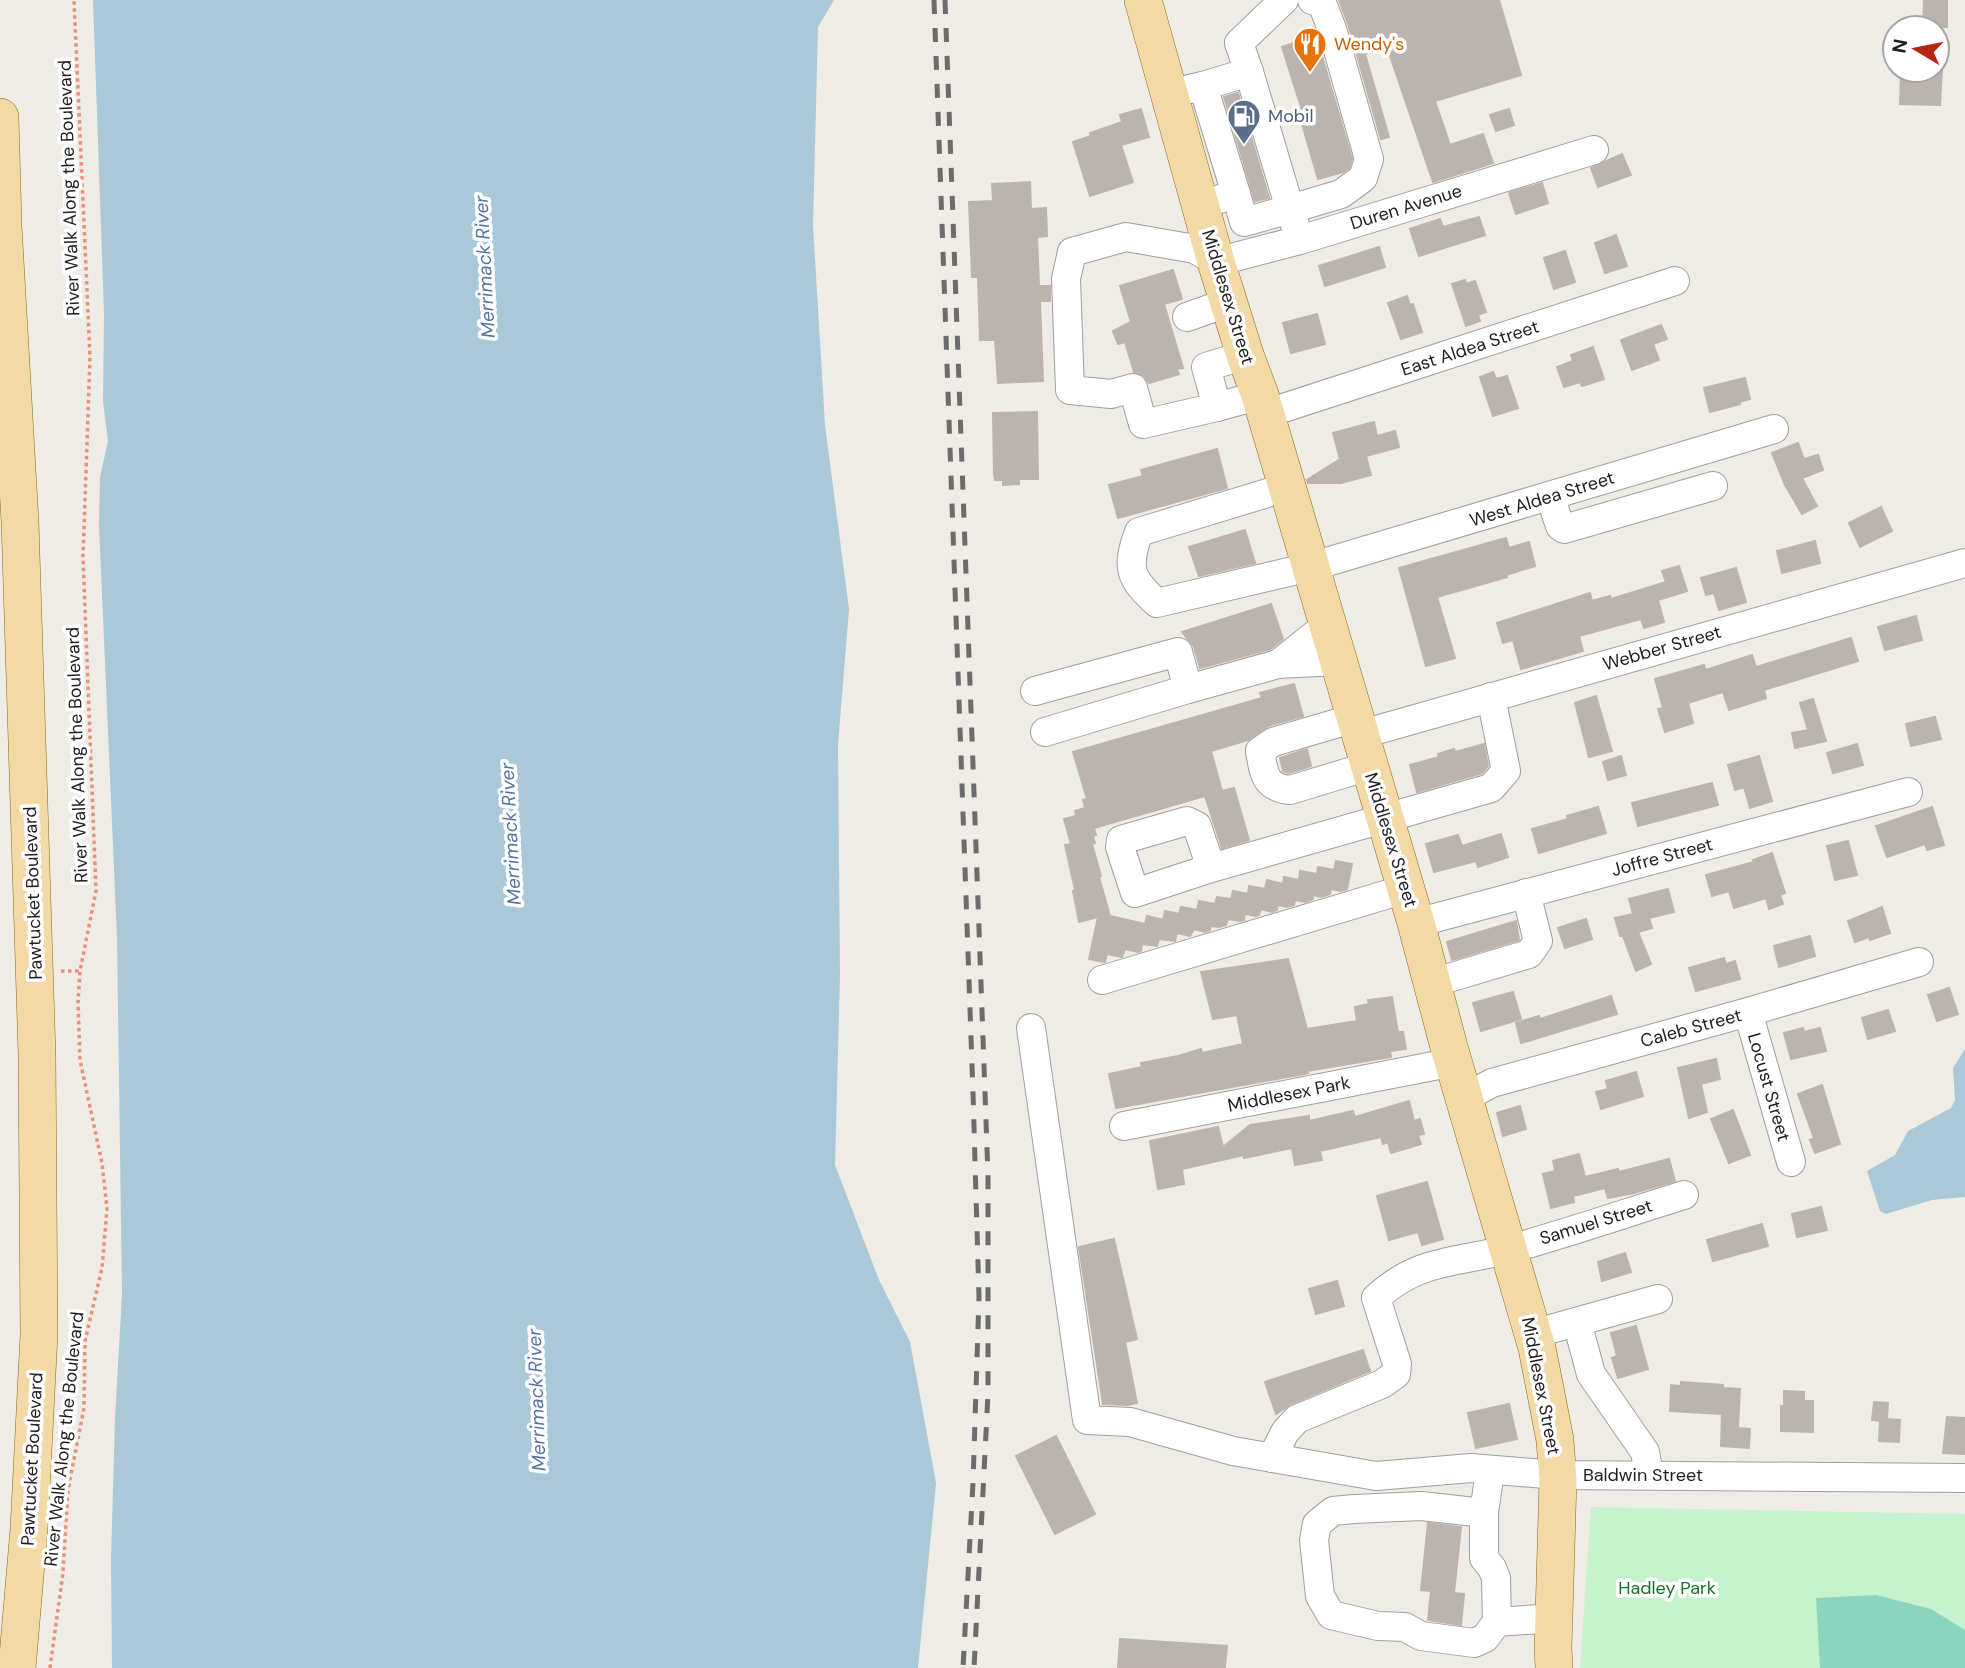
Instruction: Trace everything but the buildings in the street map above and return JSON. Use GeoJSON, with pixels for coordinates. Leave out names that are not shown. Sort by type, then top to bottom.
{"type":"FeatureCollection","features":[{"type":"Feature","properties":{"kind":"main road","name":"Middlesex Street"},"geometry":{"type":"LineString","coordinates":[[1147,8],[1168,94],[1216,262],[1244,355],[1263,405],[1533,1334],[1550,1414],[1558,1475],[1555,1668]]}},
{"type":"Feature","properties":{"kind":"main road","name":"Pawtucket Boulevard"},"geometry":{"type":"LineString","coordinates":[[0,117],[3,225],[20,522],[37,1055],[39,1334],[29,1529],[17,1668]]}},
{"type":"Feature","properties":{"kind":"street"},"geometry":{"type":"LineString","coordinates":[[1284,0],[1240,43],[1300,240]]}},
{"type":"Feature","properties":{"kind":"street"},"geometry":{"type":"LineString","coordinates":[[1203,86],[1244,222],[1341,194],[1363,178],[1369,159],[1332,29],[1322,3],[1312,0]]}},
{"type":"Feature","properties":{"kind":"street"},"geometry":{"type":"LineString","coordinates":[[1168,94],[1249,72]]}},
{"type":"Feature","properties":{"kind":"street","name":"Duren Avenue"},"geometry":{"type":"LineString","coordinates":[[1216,262],[1300,240],[1594,150]]}},
{"type":"Feature","properties":{"kind":"street"},"geometry":{"type":"LineString","coordinates":[[1200,204],[1236,194]]}},
{"type":"Feature","properties":{"kind":"street","name":"East Aldea Street"},"geometry":{"type":"LineString","coordinates":[[1216,262],[1195,249],[1125,237],[1072,252],[1066,279],[1069,390],[1111,394],[1133,388],[1143,424],[1217,407],[1263,405],[1675,281]]}},
{"type":"Feature","properties":{"kind":"street"},"geometry":{"type":"LineString","coordinates":[[1187,317],[1229,302]]}},
{"type":"Feature","properties":{"kind":"street"},"geometry":{"type":"LineString","coordinates":[[1217,407],[1206,368],[1244,355]]}},
{"type":"Feature","properties":{"kind":"street","name":"West Aldea Street"},"geometry":{"type":"LineString","coordinates":[[1287,487],[1139,532],[1130,556],[1136,585],[1157,603],[1310,567],[1774,429]]}},
{"type":"Feature","properties":{"kind":"street"},"geometry":{"type":"LineString","coordinates":[[1550,496],[1560,526],[1564,528],[1713,486]]}},
{"type":"Feature","properties":{"kind":"street","name":"Webber Street"},"geometry":{"type":"LineString","coordinates":[[1361,739],[1491,697],[1965,563]]}},
{"type":"Feature","properties":{"kind":"street"},"geometry":{"type":"LineString","coordinates":[[1278,664],[1328,625]]}},
{"type":"Feature","properties":{"kind":"street"},"geometry":{"type":"LineString","coordinates":[[1035,691],[1178,652],[1188,689]]}},
{"type":"Feature","properties":{"kind":"street"},"geometry":{"type":"LineString","coordinates":[[1045,732],[1278,664],[1338,661]]}},
{"type":"Feature","properties":{"kind":"street"},"geometry":{"type":"LineString","coordinates":[[1211,868],[1491,788],[1506,771],[1491,697]]}},
{"type":"Feature","properties":{"kind":"street","name":"Joffre Street"},"geometry":{"type":"LineString","coordinates":[[1102,980],[1410,906],[1526,893],[1908,792]]}},
{"type":"Feature","properties":{"kind":"street"},"geometry":{"type":"LineString","coordinates":[[1432,983],[1529,954],[1538,940],[1526,893]]}},
{"type":"Feature","properties":{"kind":"street","name":"Caleb Street"},"geometry":{"type":"LineString","coordinates":[[1464,1098],[1492,1083],[1919,962]]}},
{"type":"Feature","properties":{"kind":"street","name":"Locust Street"},"geometry":{"type":"LineString","coordinates":[[1748,1012],[1791,1162]]}},
{"type":"Feature","properties":{"kind":"street","name":"Baldwin Street"},"geometry":{"type":"LineString","coordinates":[[1031,1028],[1087,1420],[1130,1423],[1233,1451],[1376,1476],[1471,1468],[1558,1475],[1965,1478]]}},
{"type":"Feature","properties":{"kind":"street","name":"Middlesex Park"},"geometry":{"type":"LineString","coordinates":[[1124,1125],[1454,1062]]}},
{"type":"Feature","properties":{"kind":"street","name":"Samuel Street"},"geometry":{"type":"LineString","coordinates":[[1276,1459],[1285,1432],[1297,1419],[1382,1384],[1396,1374],[1397,1364],[1376,1298],[1394,1282],[1419,1268],[1508,1249],[1684,1195]]}},
{"type":"Feature","properties":{"kind":"street"},"geometry":{"type":"LineString","coordinates":[[1533,1334],[1658,1299]]}},
{"type":"Feature","properties":{"kind":"street"},"geometry":{"type":"LineString","coordinates":[[1577,1322],[1591,1374],[1645,1452],[1649,1475]]}},
{"type":"Feature","properties":{"kind":"street"},"geometry":{"type":"LineString","coordinates":[[1484,1513],[1421,1506],[1333,1511],[1317,1524],[1314,1540],[1320,1596],[1331,1615],[1378,1626],[1405,1627],[1421,1636],[1474,1643],[1485,1638],[1497,1622],[1496,1578],[1484,1559],[1484,1513],[1490,1471]]}},
{"type":"Feature","properties":{"kind":"street"},"geometry":{"type":"LineString","coordinates":[[1497,1622],[1554,1618]]}},
{"type":"Feature","properties":{"kind":"path","name":"River Walk Along the Boulevard"},"geometry":{"type":"LineString","coordinates":[[50,1668],[63,1573],[68,1490],[84,1408],[85,1341],[102,1268],[107,1209],[102,1163],[80,1060],[78,1002],[80,971],[96,891],[83,557],[90,357],[74,0]]}},
{"type":"Feature","properties":{"kind":"path"},"geometry":{"type":"LineString","coordinates":[[55,970],[80,971]]}},
{"type":"Feature","properties":{"kind":"green space","name":"Hadley Park"},"geometry":{"type":"Polygon","coordinates":[[[1591,1507],[1965,1514],[1965,1668],[1580,1668],[1591,1507]]]}},
{"type":"Feature","properties":{"kind":"green space"},"geometry":{"type":"Polygon","coordinates":[[[1876,1595],[1931,1609],[1965,1630],[1965,1668],[1820,1668],[1816,1598],[1876,1595]]]}},
{"type":"Feature","properties":{"kind":"water","name":"Merrimack River"},"geometry":{"type":"Polygon","coordinates":[[[93,0],[834,0],[818,27],[813,225],[825,425],[849,609],[838,745],[840,975],[835,1165],[879,1280],[910,1342],[936,1483],[918,1668],[112,1668],[111,1559],[122,1294],[117,937],[99,525],[100,477],[108,441],[103,402],[104,313],[93,0]]]}},
{"type":"Feature","properties":{"kind":"water"},"geometry":{"type":"Polygon","coordinates":[[[1965,1049],[1965,1197],[1932,1200],[1886,1214],[1880,1211],[1867,1171],[1895,1155],[1908,1131],[1951,1108],[1955,1100],[1953,1068],[1965,1049]]]}},
{"type":"Feature","properties":{"kind":"railway"},"geometry":{"type":"LineString","coordinates":[[934,0],[979,1297],[963,1668]]}},
{"type":"Feature","properties":{"kind":"railway"},"geometry":{"type":"LineString","coordinates":[[945,0],[988,1175],[988,1394],[974,1668]]}},
{"type":"Feature","properties":{"kind":"place","name":"Wendy's"},"geometry":{"type":"Point","coordinates":[1310,74]}},
{"type":"Feature","properties":{"kind":"place","name":"Mobil"},"geometry":{"type":"Point","coordinates":[1244,146]}}]}
